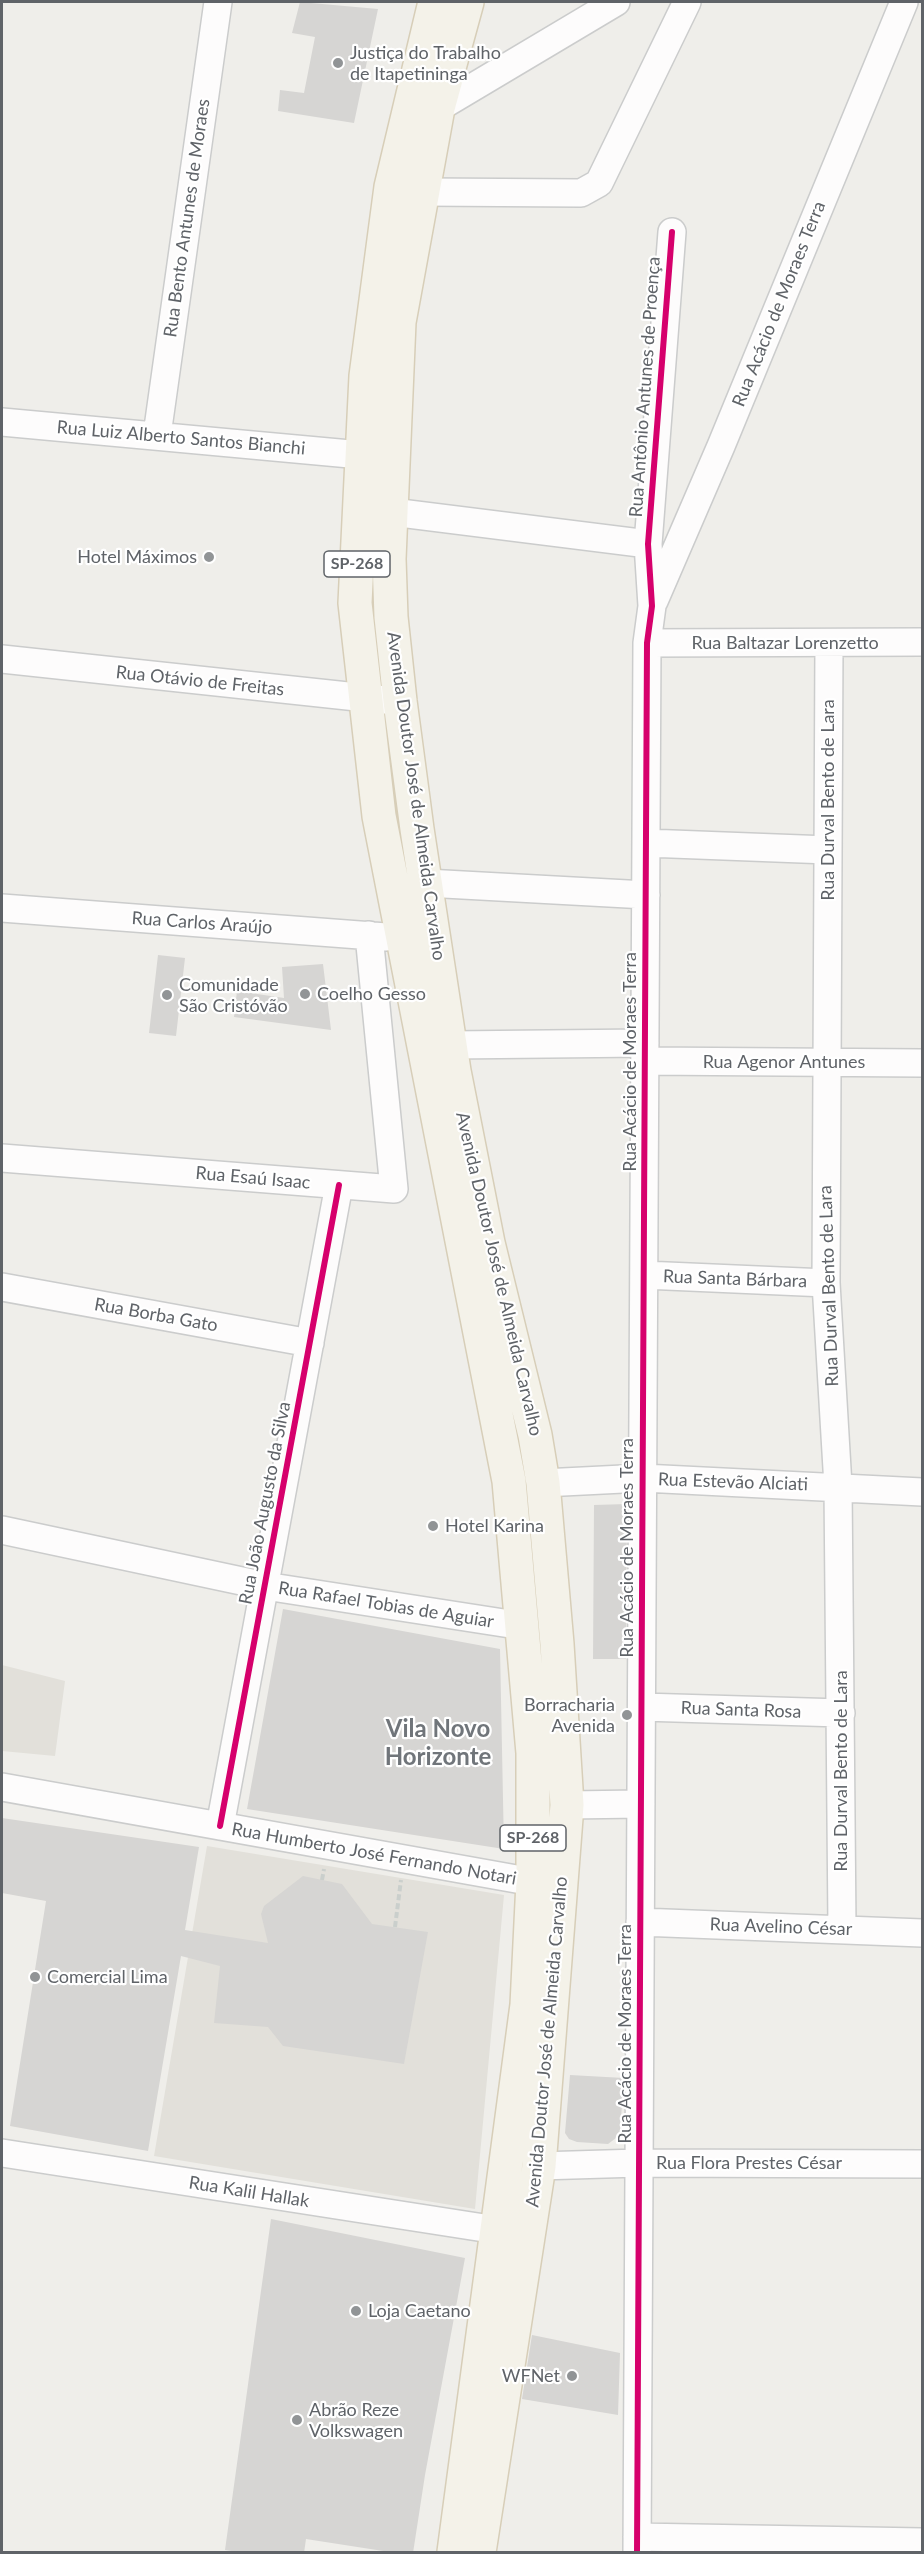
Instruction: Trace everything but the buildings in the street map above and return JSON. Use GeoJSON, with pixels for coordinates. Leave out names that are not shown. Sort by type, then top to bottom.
{"type":"FeatureCollection","features":[{"type":"Feature","properties":{"kind":"main road","name":"Avenida Doutor José de Almeida Carvalho"},"geometry":{"type":"LineString","coordinates":[[435,2],[392,187],[366,376],[355,603],[379,816],[509,1481],[533,1753],[533,1882],[527,2005],[454,2553]]}},
{"type":"Feature","properties":{"kind":"main road","name":"Avenida Doutor José de Almeida Carvalho"},"geometry":{"type":"LineString","coordinates":[[467,2],[438,108],[399,322],[389,559],[400,701],[450,1045],[488,1243],[521,1375],[543,1483],[557,1644],[567,1805],[539,2166],[480,2553]]}},
{"type":"Feature","properties":{"kind":"street","name":"Rua Bento Antunes de Moraes"},"geometry":{"type":"LineString","coordinates":[[157,435],[218,2]]}},
{"type":"Feature","properties":{"kind":"street"},"geometry":{"type":"LineString","coordinates":[[438,108],[615,2]]}},
{"type":"Feature","properties":{"kind":"street"},"geometry":{"type":"LineString","coordinates":[[422,192],[581,193],[598,183],[687,2]]}},
{"type":"Feature","properties":{"kind":"street","name":"Rua Acácio de Moraes Terra"},"geometry":{"type":"LineString","coordinates":[[652,606],[721,446],[903,2]]}},
{"type":"Feature","properties":{"kind":"street","name":"Rua Antônio Antunes de Proença"},"geometry":{"type":"LineString","coordinates":[[648,544],[672,232]]}},
{"type":"Feature","properties":{"kind":"street","name":"Rua Luiz Alberto Santos Bianchi"},"geometry":{"type":"LineString","coordinates":[[2,422],[361,454]]}},
{"type":"Feature","properties":{"kind":"street"},"geometry":{"type":"LineString","coordinates":[[392,512],[648,544]]}},
{"type":"Feature","properties":{"kind":"street","name":"Rua Acácio de Moraes Terra"},"geometry":{"type":"LineString","coordinates":[[637,2545],[647,643],[652,606],[648,544]]}},
{"type":"Feature","properties":{"kind":"street","name":"Rua Baltazar Lorenzetto"},"geometry":{"type":"LineString","coordinates":[[647,643],[922,642]]}},
{"type":"Feature","properties":{"kind":"street","name":"Rua Durval Bento de Lara"},"geometry":{"type":"LineString","coordinates":[[829,643],[825,1283],[838,1486],[842,1928]]}},
{"type":"Feature","properties":{"kind":"street","name":"Rua Otávio de Freitas"},"geometry":{"type":"LineString","coordinates":[[2,659],[400,701]]}},
{"type":"Feature","properties":{"kind":"street"},"geometry":{"type":"LineString","coordinates":[[646,843],[828,850]]}},
{"type":"Feature","properties":{"kind":"street"},"geometry":{"type":"LineString","coordinates":[[426,883],[646,896]]}},
{"type":"Feature","properties":{"kind":"street","name":"Rua Carlos Araújo"},"geometry":{"type":"LineString","coordinates":[[2,908],[403,939]]}},
{"type":"Feature","properties":{"kind":"street","name":"Rua Esaú Isaac"},"geometry":{"type":"LineString","coordinates":[[2,1163],[394,1189],[369,935]]}},
{"type":"Feature","properties":{"kind":"street","name":"Rua Agenor Antunes"},"geometry":{"type":"LineString","coordinates":[[450,1045],[922,1063]]}},
{"type":"Feature","properties":{"kind":"street","name":"Rua João Augusto da Silva"},"geometry":{"type":"LineString","coordinates":[[220,1826],[339,1185]]}},
{"type":"Feature","properties":{"kind":"street","name":"Rua Santa Bárbara"},"geometry":{"type":"LineString","coordinates":[[644,1275],[825,1283]]}},
{"type":"Feature","properties":{"kind":"street","name":"Rua Borba Gato"},"geometry":{"type":"LineString","coordinates":[[2,1287],[310,1343]]}},
{"type":"Feature","properties":{"kind":"street","name":"Rua Estevão Alciati"},"geometry":{"type":"LineString","coordinates":[[543,1483],[643,1478],[922,1492]]}},
{"type":"Feature","properties":{"kind":"street","name":"Rua Rafael Tobias de Aguiar"},"geometry":{"type":"LineString","coordinates":[[2,1530],[265,1586],[523,1626]]}},
{"type":"Feature","properties":{"kind":"street","name":"Rua Santa Rosa"},"geometry":{"type":"LineString","coordinates":[[642,1707],[841,1713]]}},
{"type":"Feature","properties":{"kind":"street","name":"Rua Humberto José Fernando Notari"},"geometry":{"type":"LineString","coordinates":[[2,1787],[533,1882]]}},
{"type":"Feature","properties":{"kind":"street"},"geometry":{"type":"LineString","coordinates":[[567,1805],[641,1804]]}},
{"type":"Feature","properties":{"kind":"street","name":"Rua Avelino César"},"geometry":{"type":"LineString","coordinates":[[640,1922],[842,1928],[922,1933]]}},
{"type":"Feature","properties":{"kind":"street","name":"Rua Kalil Hallak"},"geometry":{"type":"LineString","coordinates":[[2,2153],[497,2230]]}},
{"type":"Feature","properties":{"kind":"street","name":"Rua Flora Prestes César"},"geometry":{"type":"LineString","coordinates":[[539,2166],[639,2163],[922,2164]]}},
{"type":"Feature","properties":{"kind":"street"},"geometry":{"type":"LineString","coordinates":[[637,2545],[922,2542]]}},
{"type":"Feature","properties":{"kind":"path"},"geometry":{"type":"LineString","coordinates":[[395,1927],[404,1859]]}},
{"type":"Feature","properties":{"kind":"shaded area"},"geometry":{"type":"Polygon","coordinates":[[[2,1665],[65,1681],[55,1756],[2,1751],[2,1665]]]}},
{"type":"Feature","properties":{"kind":"shaded area"},"geometry":{"type":"Polygon","coordinates":[[[207,1846],[504,1895],[475,2209],[154,2156],[207,1846]]]}},
{"type":"Feature","properties":{"kind":"cycle path"},"geometry":{"type":"LineString","coordinates":[[637,2552],[647,643],[652,606],[648,544],[672,232]]}},
{"type":"Feature","properties":{"kind":"cycle path"},"geometry":{"type":"LineString","coordinates":[[220,1826],[339,1185]]}},
{"type":"Feature","properties":{"kind":"place","name":"Justiça do Trabalho de Itapetininga"},"geometry":{"type":"Point","coordinates":[338,63]}},
{"type":"Feature","properties":{"kind":"place","name":"Hotel Máximos"},"geometry":{"type":"Point","coordinates":[209,557]}},
{"type":"Feature","properties":{"kind":"place","name":"Coelho Gesso"},"geometry":{"type":"Point","coordinates":[305,994]}},
{"type":"Feature","properties":{"kind":"place","name":"Comunidade São Cristóvão"},"geometry":{"type":"Point","coordinates":[167,995]}},
{"type":"Feature","properties":{"kind":"place","name":"Hotel Karina"},"geometry":{"type":"Point","coordinates":[433,1526]}},
{"type":"Feature","properties":{"kind":"place","name":"Borracharia Avenida"},"geometry":{"type":"Point","coordinates":[627,1715]}},
{"type":"Feature","properties":{"kind":"place","name":"Comercial Lima"},"geometry":{"type":"Point","coordinates":[35,1977]}},
{"type":"Feature","properties":{"kind":"place","name":"Loja Caetano"},"geometry":{"type":"Point","coordinates":[356,2311]}},
{"type":"Feature","properties":{"kind":"place","name":"WFNet"},"geometry":{"type":"Point","coordinates":[572,2376]}},
{"type":"Feature","properties":{"kind":"place","name":"Abrão Reze Volkswagen"},"geometry":{"type":"Point","coordinates":[297,2420]}},
{"type":"Feature","properties":{"kind":"district","name":"Vila Novo Horizonte"},"geometry":{"type":"Point","coordinates":[438,1743]}}]}
